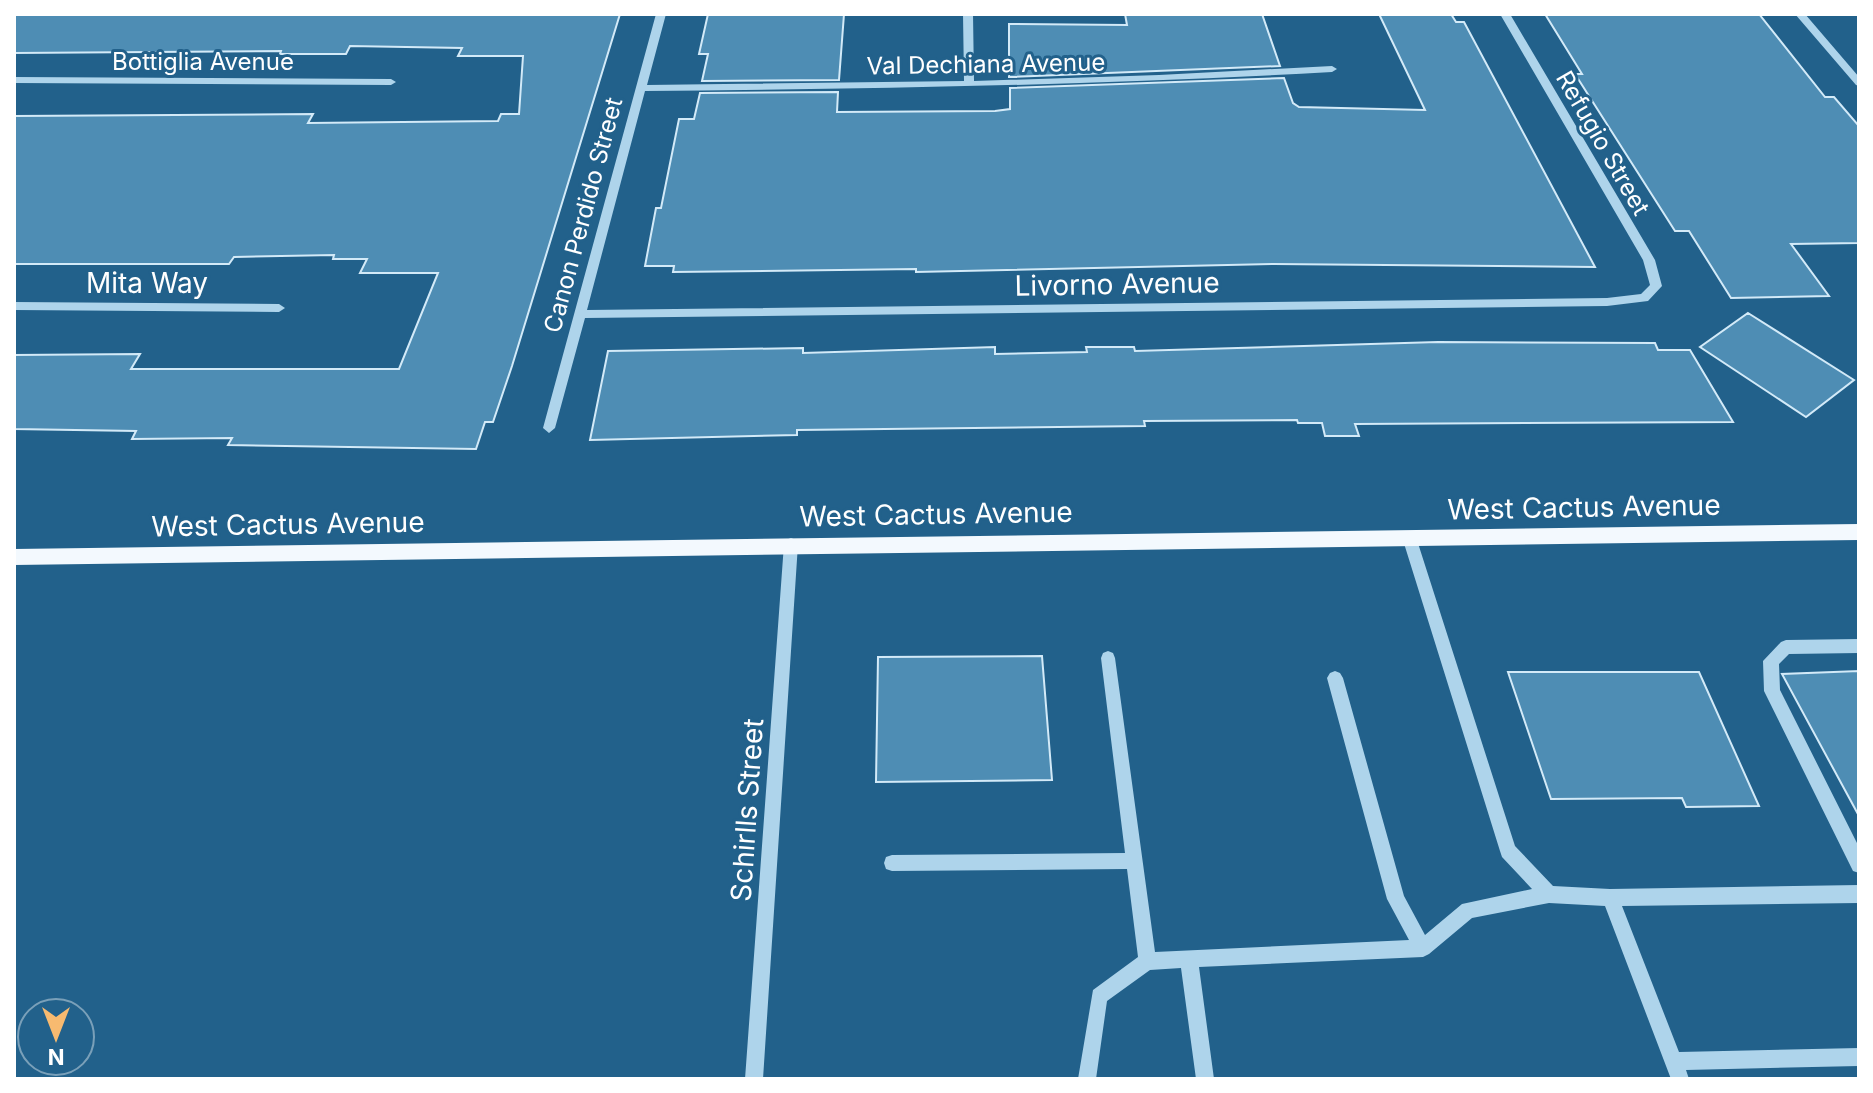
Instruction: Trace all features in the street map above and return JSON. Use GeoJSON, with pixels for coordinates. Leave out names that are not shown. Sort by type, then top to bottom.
{"type":"FeatureCollection","features":[{"type":"Feature","properties":{"kind":"main road","name":"West Cactus Avenue"},"geometry":{"type":"LineString","coordinates":[[14,557],[791,544],[1859,532]]}},
{"type":"Feature","properties":{"kind":"street","name":"Canon Perdido Street"},"geometry":{"type":"LineString","coordinates":[[549,428],[661,14]]}},
{"type":"Feature","properties":{"kind":"street"},"geometry":{"type":"LineString","coordinates":[[968,14],[969,85]]}},
{"type":"Feature","properties":{"kind":"street","name":"Refugio Street"},"geometry":{"type":"LineString","coordinates":[[1505,14],[1649,260],[1656,278],[1652,294]]}},
{"type":"Feature","properties":{"kind":"street"},"geometry":{"type":"LineString","coordinates":[[1800,14],[1855,73],[1859,83]]}},
{"type":"Feature","properties":{"kind":"street","name":"Val Dechiana Avenue"},"geometry":{"type":"LineString","coordinates":[[640,88],[1171,80],[1332,69]]}},
{"type":"Feature","properties":{"kind":"street","name":"Bottiglia Avenue"},"geometry":{"type":"LineString","coordinates":[[14,80],[391,82]]}},
{"type":"Feature","properties":{"kind":"street","name":"Livorno Avenue"},"geometry":{"type":"LineString","coordinates":[[580,314],[1607,302],[1633,301],[1652,294]]}},
{"type":"Feature","properties":{"kind":"street","name":"Mita Way"},"geometry":{"type":"LineString","coordinates":[[14,306],[279,308]]}},
{"type":"Feature","properties":{"kind":"street"},"geometry":{"type":"LineString","coordinates":[[1409,537],[1508,851],[1549,894]]}},
{"type":"Feature","properties":{"kind":"street","name":"Schirlls Street"},"geometry":{"type":"LineString","coordinates":[[754,1079],[791,544]]}},
{"type":"Feature","properties":{"kind":"street"},"geometry":{"type":"LineString","coordinates":[[1859,646],[1786,647],[1771,661],[1772,691],[1859,865]]}},
{"type":"Feature","properties":{"kind":"street"},"geometry":{"type":"LineString","coordinates":[[1108,658],[1147,961]]}},
{"type":"Feature","properties":{"kind":"street"},"geometry":{"type":"LineString","coordinates":[[1335,678],[1396,899],[1423,948]]}},
{"type":"Feature","properties":{"kind":"street"},"geometry":{"type":"LineString","coordinates":[[892,863],[1134,861]]}},
{"type":"Feature","properties":{"kind":"street"},"geometry":{"type":"LineString","coordinates":[[1087,1079],[1099,996],[1147,961],[1423,948],[1468,910],[1549,894],[1610,898],[1859,894]]}},
{"type":"Feature","properties":{"kind":"street"},"geometry":{"type":"LineString","coordinates":[[1610,898],[1676,1070],[1859,1057]]}},
{"type":"Feature","properties":{"kind":"street"},"geometry":{"type":"LineString","coordinates":[[1189,960],[1205,1079]]}},
{"type":"Feature","properties":{"kind":"building"},"geometry":{"type":"Polygon","coordinates":[[[14,14],[620,14],[512,366],[493,422],[485,422],[476,449],[228,445],[232,438],[132,439],[136,431],[14,429],[14,355],[140,354],[131,369],[399,369],[438,273],[360,273],[367,259],[333,259],[334,255],[234,257],[229,264],[14,264],[14,116],[313,114],[308,123],[498,121],[501,114],[519,114],[523,56],[458,56],[462,48],[350,46],[346,54],[280,54],[281,51],[14,53],[14,14]]]}},
{"type":"Feature","properties":{"kind":"building"},"geometry":{"type":"Polygon","coordinates":[[[708,14],[844,14],[839,80],[702,81],[708,54],[699,54],[708,14]]]}},
{"type":"Feature","properties":{"kind":"building"},"geometry":{"type":"Polygon","coordinates":[[[1125,14],[1262,14],[1280,66],[1009,77],[1009,24],[1127,25],[1125,14]]]}},
{"type":"Feature","properties":{"kind":"building"},"geometry":{"type":"Polygon","coordinates":[[[1379,14],[1451,14],[1456,22],[1464,22],[1595,267],[1274,264],[916,272],[916,269],[673,272],[674,266],[645,266],[656,208],[661,208],[679,119],[694,119],[700,93],[838,92],[837,112],[995,111],[1010,109],[1010,88],[1284,78],[1293,103],[1299,107],[1425,110],[1379,14]]]}},
{"type":"Feature","properties":{"kind":"building"},"geometry":{"type":"Polygon","coordinates":[[[1545,14],[1759,14],[1825,97],[1834,97],[1859,126],[1859,243],[1791,244],[1829,296],[1731,298],[1689,231],[1675,231],[1575,74],[1582,74],[1545,14]]]}},
{"type":"Feature","properties":{"kind":"building"},"geometry":{"type":"Polygon","coordinates":[[[1748,313],[1854,380],[1806,417],[1700,347],[1748,313]]]}},
{"type":"Feature","properties":{"kind":"building"},"geometry":{"type":"Polygon","coordinates":[[[1438,342],[1655,343],[1658,350],[1690,350],[1733,422],[1355,424],[1359,436],[1325,436],[1322,423],[1298,423],[1297,420],[1144,421],[1145,426],[797,430],[797,435],[590,440],[608,351],[803,348],[803,353],[995,347],[995,354],[1087,352],[1086,347],[1134,347],[1135,351],[1438,342]]]}},
{"type":"Feature","properties":{"kind":"building"},"geometry":{"type":"Polygon","coordinates":[[[1042,656],[1052,780],[876,782],[878,657],[1042,656]]]}},
{"type":"Feature","properties":{"kind":"building"},"geometry":{"type":"Polygon","coordinates":[[[1859,671],[1859,816],[1782,674],[1859,671]]]}},
{"type":"Feature","properties":{"kind":"building"},"geometry":{"type":"Polygon","coordinates":[[[1508,672],[1699,672],[1759,806],[1686,807],[1682,798],[1551,799],[1508,672]]]}}]}
